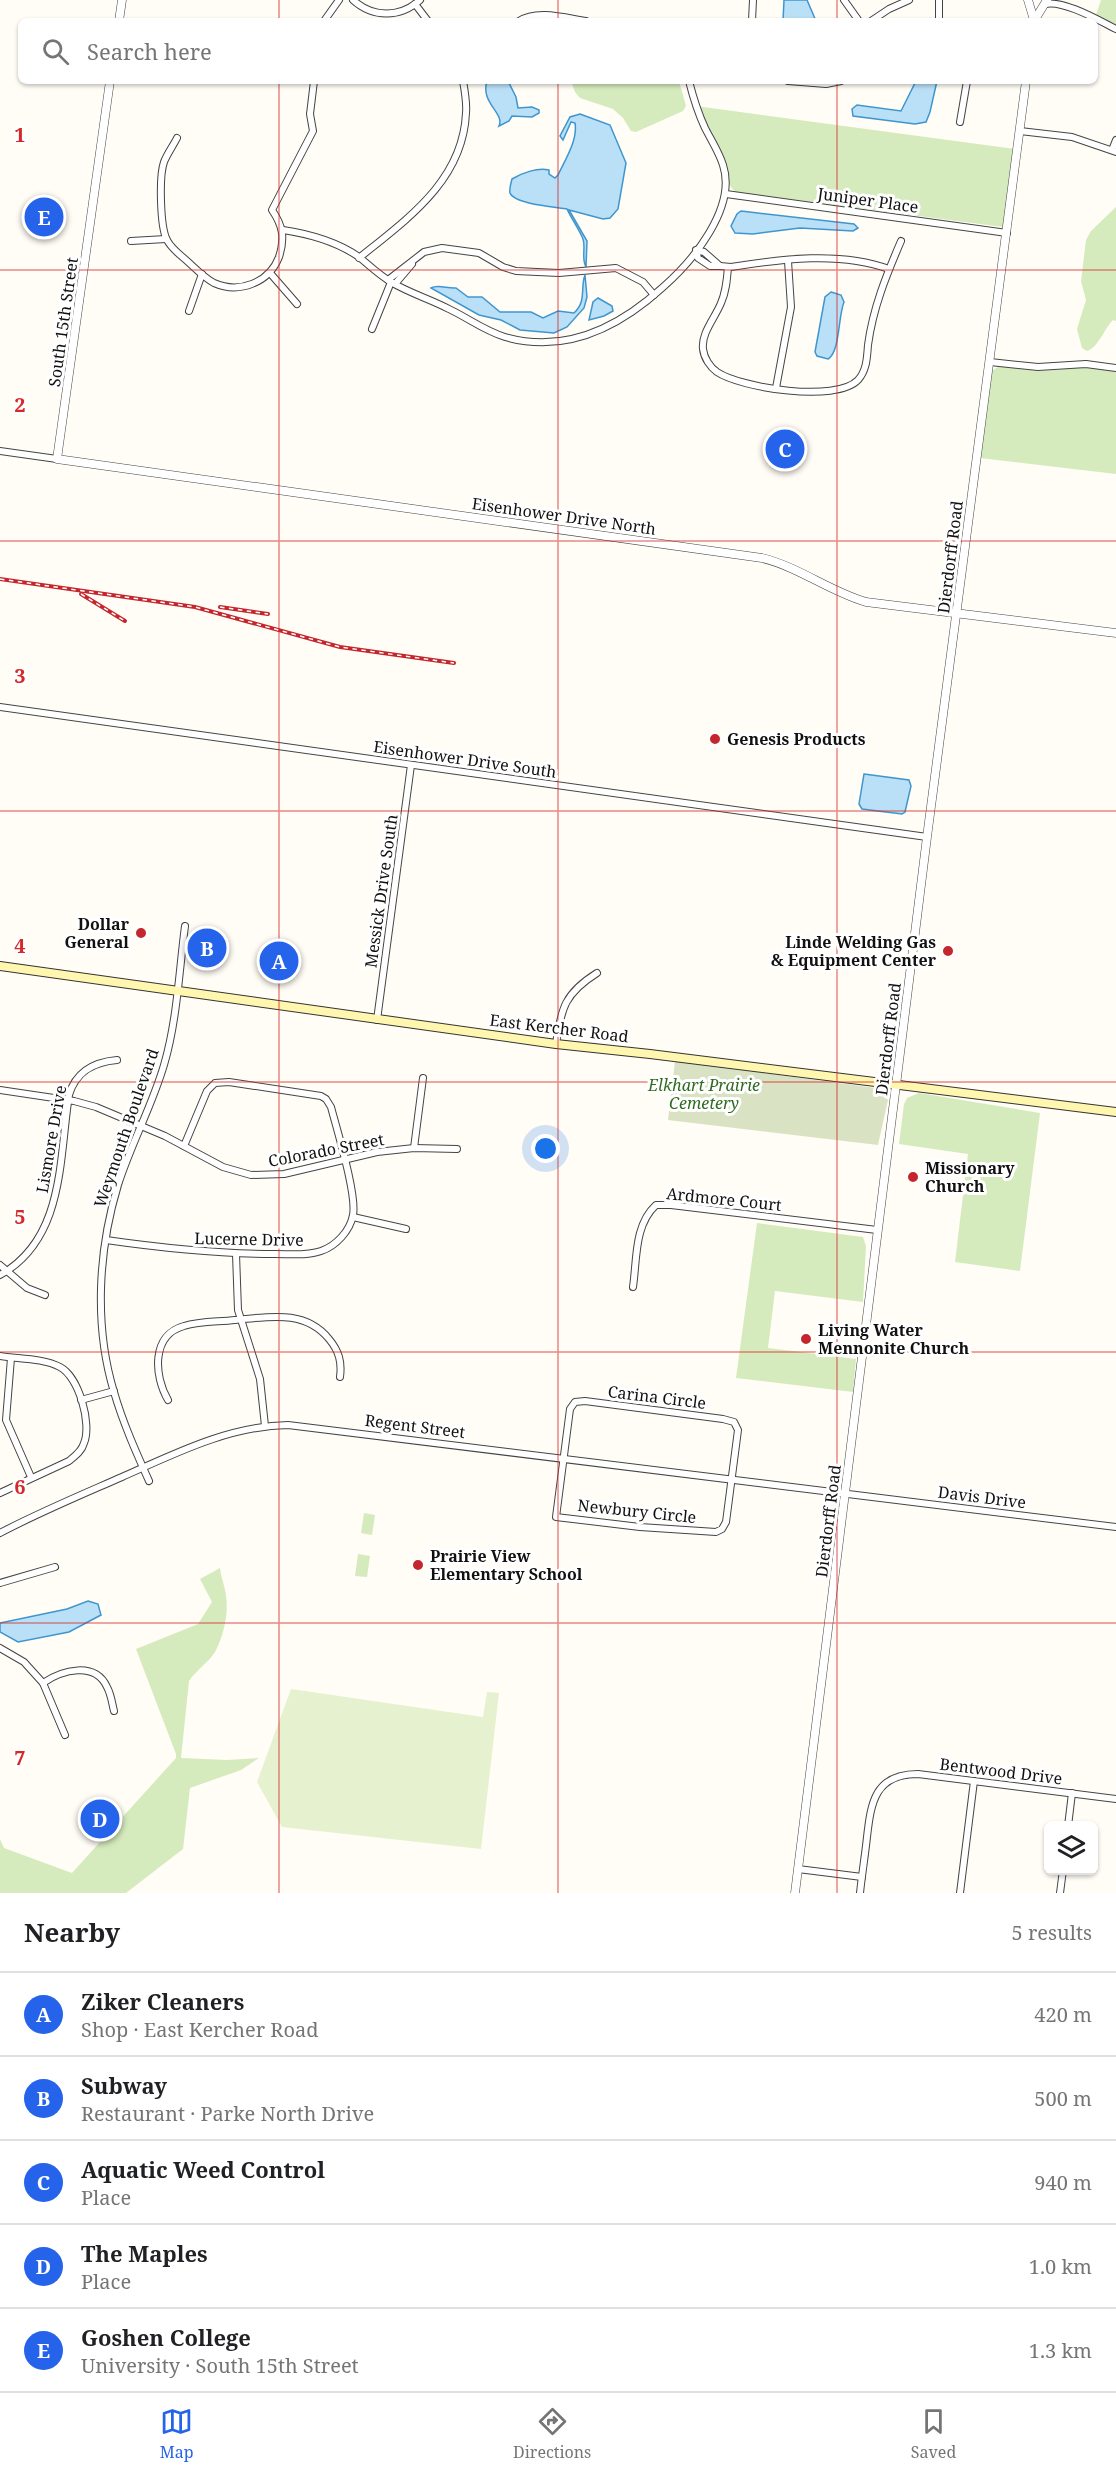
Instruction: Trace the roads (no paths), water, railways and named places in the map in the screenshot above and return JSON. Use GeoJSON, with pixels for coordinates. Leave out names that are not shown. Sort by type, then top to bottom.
{"type":"FeatureCollection","features":[{"type":"Feature","properties":{"kind":"main road","name":"East Kercher Road"},"geometry":{"type":"LineString","coordinates":[[0,966],[556,1044],[1116,1112]]}},
{"type":"Feature","properties":{"kind":"street"},"geometry":{"type":"LineString","coordinates":[[119,18],[122,0]]}},
{"type":"Feature","properties":{"kind":"street"},"geometry":{"type":"LineString","coordinates":[[326,18],[339,0]]}},
{"type":"Feature","properties":{"kind":"street"},"geometry":{"type":"LineString","coordinates":[[353,0],[368,10],[383,14],[398,13],[418,2],[426,18]]}},
{"type":"Feature","properties":{"kind":"street"},"geometry":{"type":"LineString","coordinates":[[752,18],[753,0]]}},
{"type":"Feature","properties":{"kind":"street"},"geometry":{"type":"LineString","coordinates":[[844,0],[857,18]]}},
{"type":"Feature","properties":{"kind":"street"},"geometry":{"type":"LineString","coordinates":[[876,18],[909,0]]}},
{"type":"Feature","properties":{"kind":"street"},"geometry":{"type":"LineString","coordinates":[[939,0],[939,18]]}},
{"type":"Feature","properties":{"kind":"street"},"geometry":{"type":"LineString","coordinates":[[1029,1],[1036,6],[1050,2],[1063,2],[1094,18]]}},
{"type":"Feature","properties":{"kind":"street"},"geometry":{"type":"LineString","coordinates":[[1029,1],[1033,18]]}},
{"type":"Feature","properties":{"kind":"street"},"geometry":{"type":"LineString","coordinates":[[1036,18],[1045,3]]}},
{"type":"Feature","properties":{"kind":"street"},"geometry":{"type":"LineString","coordinates":[[525,18],[539,15],[562,18]]}},
{"type":"Feature","properties":{"kind":"street"},"geometry":{"type":"LineString","coordinates":[[1098,20],[1116,29]]}},
{"type":"Feature","properties":{"kind":"street","name":"South 15th Street"},"geometry":{"type":"LineString","coordinates":[[57,459],[110,84]]}},
{"type":"Feature","properties":{"kind":"street"},"geometry":{"type":"LineString","coordinates":[[177,138],[163,164],[161,175],[166,239],[201,274],[216,284],[237,287],[252,284],[270,273],[280,254],[283,230],[272,210],[313,131],[310,114],[314,84]]}},
{"type":"Feature","properties":{"kind":"street"},"geometry":{"type":"LineString","coordinates":[[359,258],[424,204],[450,170],[465,122],[463,84]]}},
{"type":"Feature","properties":{"kind":"street"},"geometry":{"type":"LineString","coordinates":[[283,230],[329,241],[359,258],[391,282],[494,333],[538,342],[562,342],[591,335],[652,296],[676,275],[718,217],[726,194],[724,167],[699,114],[690,84]]}},
{"type":"Feature","properties":{"kind":"street"},"geometry":{"type":"LineString","coordinates":[[960,122],[966,84]]}},
{"type":"Feature","properties":{"kind":"street","name":"Dierdorff Road"},"geometry":{"type":"LineString","coordinates":[[795,1893],[927,837],[1026,84]]}},
{"type":"Feature","properties":{"kind":"street"},"geometry":{"type":"LineString","coordinates":[[1020,131],[1072,137],[1114,151],[1116,140]]}},
{"type":"Feature","properties":{"kind":"street","name":"Juniper Place"},"geometry":{"type":"LineString","coordinates":[[726,194],[1007,233]]}},
{"type":"Feature","properties":{"kind":"street"},"geometry":{"type":"LineString","coordinates":[[131,242],[166,239]]}},
{"type":"Feature","properties":{"kind":"street"},"geometry":{"type":"LineString","coordinates":[[728,267],[724,295],[704,338],[703,349],[706,359],[715,370],[749,383],[776,388],[806,391],[833,390],[848,387],[857,381],[866,365],[873,315],[901,241]]}},
{"type":"Feature","properties":{"kind":"street"},"geometry":{"type":"LineString","coordinates":[[372,329],[391,282],[419,256],[432,249],[479,253],[516,271],[549,273],[616,268],[637,279],[652,296]]}},
{"type":"Feature","properties":{"kind":"street"},"geometry":{"type":"LineString","coordinates":[[696,250],[698,258],[710,266],[728,267],[837,259],[889,269]]}},
{"type":"Feature","properties":{"kind":"street"},"geometry":{"type":"LineString","coordinates":[[776,388],[790,313],[788,261]]}},
{"type":"Feature","properties":{"kind":"street"},"geometry":{"type":"LineString","coordinates":[[270,273],[297,304]]}},
{"type":"Feature","properties":{"kind":"street"},"geometry":{"type":"LineString","coordinates":[[189,311],[201,274]]}},
{"type":"Feature","properties":{"kind":"street"},"geometry":{"type":"LineString","coordinates":[[990,362],[1038,368],[1086,364],[1116,368]]}},
{"type":"Feature","properties":{"kind":"street","name":"Eisenhower Drive North"},"geometry":{"type":"LineString","coordinates":[[0,451],[762,558],[790,566],[851,598],[957,614],[1116,633]]}},
{"type":"Feature","properties":{"kind":"street","name":"Eisenhower Drive South"},"geometry":{"type":"LineString","coordinates":[[0,706],[927,837]]}},
{"type":"Feature","properties":{"kind":"street","name":"Messick Drive South"},"geometry":{"type":"LineString","coordinates":[[377,1020],[411,765]]}},
{"type":"Feature","properties":{"kind":"street","name":"Weymouth Boulevard"},"geometry":{"type":"LineString","coordinates":[[149,1481],[114,1391],[102,1312],[102,1276],[105,1240],[118,1186],[164,1066],[177,992],[185,926]]}},
{"type":"Feature","properties":{"kind":"street"},"geometry":{"type":"LineString","coordinates":[[556,1044],[559,1020],[566,999],[576,988],[597,973]]}},
{"type":"Feature","properties":{"kind":"street","name":"Lismore Drive"},"geometry":{"type":"LineString","coordinates":[[0,1275],[35,1245],[48,1221],[54,1201],[69,1100],[75,1081],[83,1072],[100,1062],[117,1060]]}},
{"type":"Feature","properties":{"kind":"street"},"geometry":{"type":"LineString","coordinates":[[414,1148],[423,1078]]}},
{"type":"Feature","properties":{"kind":"street"},"geometry":{"type":"LineString","coordinates":[[184,1146],[208,1089],[215,1083],[225,1082],[324,1098],[331,1107],[352,1193],[353,1217],[406,1230]]}},
{"type":"Feature","properties":{"kind":"street","name":"Colorado Street"},"geometry":{"type":"LineString","coordinates":[[0,1090],[69,1100],[96,1107],[141,1125],[223,1167],[251,1175],[285,1174],[343,1158],[414,1148],[457,1149]]}},
{"type":"Feature","properties":{"kind":"street","name":"Ardmore Court"},"geometry":{"type":"LineString","coordinates":[[633,1287],[641,1227],[648,1213],[656,1205],[877,1230]]}},
{"type":"Feature","properties":{"kind":"street","name":"Lucerne Drive"},"geometry":{"type":"LineString","coordinates":[[105,1240],[176,1251],[304,1254],[321,1251],[339,1240],[353,1217]]}},
{"type":"Feature","properties":{"kind":"street"},"geometry":{"type":"LineString","coordinates":[[236,1254],[236,1299],[239,1320],[260,1379],[266,1426]]}},
{"type":"Feature","properties":{"kind":"street"},"geometry":{"type":"LineString","coordinates":[[0,1264],[27,1288],[45,1295]]}},
{"type":"Feature","properties":{"kind":"street"},"geometry":{"type":"LineString","coordinates":[[168,1400],[160,1387],[158,1360],[161,1345],[168,1335],[184,1326],[289,1317],[311,1324],[334,1345],[342,1362],[340,1377]]}},
{"type":"Feature","properties":{"kind":"street"},"geometry":{"type":"LineString","coordinates":[[0,1356],[61,1367],[72,1378],[81,1400],[87,1434],[79,1453],[69,1461],[0,1493]]}},
{"type":"Feature","properties":{"kind":"street"},"geometry":{"type":"LineString","coordinates":[[11,1358],[6,1420],[31,1477]]}},
{"type":"Feature","properties":{"kind":"street"},"geometry":{"type":"LineString","coordinates":[[81,1400],[114,1391]]}},
{"type":"Feature","properties":{"kind":"street","name":"Carina Circle"},"geometry":{"type":"LineString","coordinates":[[563,1458],[570,1408],[575,1402],[712,1417],[729,1420],[737,1426],[732,1480]]}},
{"type":"Feature","properties":{"kind":"street","name":"Regent Street"},"geometry":{"type":"LineString","coordinates":[[0,1533],[143,1467],[230,1432],[266,1426],[310,1426],[845,1495]]}},
{"type":"Feature","properties":{"kind":"street","name":"Newbury Circle"},"geometry":{"type":"LineString","coordinates":[[563,1458],[556,1516],[580,1520],[657,1529],[717,1532],[724,1528],[726,1522],[732,1480]]}},
{"type":"Feature","properties":{"kind":"street","name":"Davis Drive"},"geometry":{"type":"LineString","coordinates":[[845,1495],[1116,1527]]}},
{"type":"Feature","properties":{"kind":"street"},"geometry":{"type":"LineString","coordinates":[[0,1583],[55,1567]]}},
{"type":"Feature","properties":{"kind":"street"},"geometry":{"type":"LineString","coordinates":[[0,1648],[24,1662],[43,1683],[65,1735]]}},
{"type":"Feature","properties":{"kind":"street"},"geometry":{"type":"LineString","coordinates":[[43,1683],[70,1671],[89,1672],[98,1676],[107,1686],[114,1711]]}},
{"type":"Feature","properties":{"kind":"street","name":"Bentwood Drive"},"geometry":{"type":"LineString","coordinates":[[862,1877],[872,1804],[885,1783],[906,1774],[1116,1799]]}},
{"type":"Feature","properties":{"kind":"street"},"geometry":{"type":"LineString","coordinates":[[960,1893],[974,1781]]}},
{"type":"Feature","properties":{"kind":"street"},"geometry":{"type":"LineString","coordinates":[[1069,1821],[1072,1793]]}},
{"type":"Feature","properties":{"kind":"street"},"geometry":{"type":"LineString","coordinates":[[798,1869],[862,1877],[860,1893]]}},
{"type":"Feature","properties":{"kind":"street"},"geometry":{"type":"LineString","coordinates":[[1060,1893],[1062,1875]]}},
{"type":"Feature","properties":{"kind":"water"},"geometry":{"type":"Polygon","coordinates":[[[784,0],[807,0],[815,18],[783,18],[784,0]]]}},
{"type":"Feature","properties":{"kind":"water"},"geometry":{"type":"Polygon","coordinates":[[[487,84],[510,84],[518,108],[532,107],[539,110],[539,113],[532,117],[512,116],[509,121],[499,126],[499,117],[489,101],[487,84]]]}},
{"type":"Feature","properties":{"kind":"water"},"geometry":{"type":"Polygon","coordinates":[[[914,84],[936,84],[926,122],[915,124],[853,116],[852,109],[857,105],[901,111],[914,84]]]}},
{"type":"Feature","properties":{"kind":"water"},"geometry":{"type":"Polygon","coordinates":[[[580,114],[610,125],[626,163],[618,209],[610,218],[603,219],[569,210],[587,241],[586,267],[583,239],[567,209],[519,200],[510,193],[512,179],[525,173],[545,169],[549,170],[549,174],[555,178],[558,175],[573,143],[575,123],[571,122],[563,140],[560,136],[570,117],[580,114]]]}},
{"type":"Feature","properties":{"kind":"water"},"geometry":{"type":"Polygon","coordinates":[[[741,211],[854,224],[858,228],[853,231],[800,228],[753,234],[735,233],[731,226],[741,211]]]}},
{"type":"Feature","properties":{"kind":"water"},"geometry":{"type":"Polygon","coordinates":[[[585,275],[587,297],[584,308],[567,327],[554,333],[520,330],[501,320],[479,315],[431,288],[437,286],[456,288],[468,297],[482,297],[500,312],[531,312],[543,318],[558,311],[574,313],[582,299],[585,275]]]}},
{"type":"Feature","properties":{"kind":"water"},"geometry":{"type":"Polygon","coordinates":[[[831,292],[841,295],[844,302],[837,342],[828,359],[817,356],[815,352],[825,297],[831,292]]]}},
{"type":"Feature","properties":{"kind":"water"},"geometry":{"type":"Polygon","coordinates":[[[598,298],[612,306],[613,311],[589,320],[593,302],[598,298]]]}},
{"type":"Feature","properties":{"kind":"water"},"geometry":{"type":"Polygon","coordinates":[[[864,774],[909,780],[911,786],[905,812],[902,814],[862,809],[859,804],[864,774]]]}},
{"type":"Feature","properties":{"kind":"water"},"geometry":{"type":"Polygon","coordinates":[[[88,1601],[98,1604],[101,1615],[69,1632],[18,1642],[0,1632],[0,1623],[67,1609],[88,1601]]]}},
{"type":"Feature","properties":{"kind":"railway"},"geometry":{"type":"LineString","coordinates":[[0,579],[195,607],[340,647],[454,663]]}},
{"type":"Feature","properties":{"kind":"railway"},"geometry":{"type":"LineString","coordinates":[[81,594],[125,621]]}},
{"type":"Feature","properties":{"kind":"railway"},"geometry":{"type":"LineString","coordinates":[[220,607],[268,614]]}},
{"type":"Feature","properties":{"kind":"place","name":"Goshen College"},"geometry":{"type":"Point","coordinates":[44,217]}},
{"type":"Feature","properties":{"kind":"place","name":"Aquatic Weed Control"},"geometry":{"type":"Point","coordinates":[785,449]}},
{"type":"Feature","properties":{"kind":"place","name":"Genesis Products"},"geometry":{"type":"Point","coordinates":[715,739]}},
{"type":"Feature","properties":{"kind":"place","name":"Dollar General"},"geometry":{"type":"Point","coordinates":[141,933]}},
{"type":"Feature","properties":{"kind":"place","name":"Subway"},"geometry":{"type":"Point","coordinates":[207,948]}},
{"type":"Feature","properties":{"kind":"place","name":"Linde Welding Gas & Equipment Center"},"geometry":{"type":"Point","coordinates":[948,951]}},
{"type":"Feature","properties":{"kind":"place","name":"Ziker Cleaners"},"geometry":{"type":"Point","coordinates":[279,961]}},
{"type":"Feature","properties":{"kind":"place","name":"Missionary Church"},"geometry":{"type":"Point","coordinates":[913,1177]}},
{"type":"Feature","properties":{"kind":"place","name":"Living Water Mennonite Church"},"geometry":{"type":"Point","coordinates":[806,1339]}},
{"type":"Feature","properties":{"kind":"place","name":"Prairie View Elementary School"},"geometry":{"type":"Point","coordinates":[418,1565]}},
{"type":"Feature","properties":{"kind":"place","name":"The Maples"},"geometry":{"type":"Point","coordinates":[100,1819]}},
{"type":"Feature","properties":{"kind":"park label","name":"Elkhart Prairie Cemetery"},"geometry":{"type":"Point","coordinates":[704,1094]}}]}
